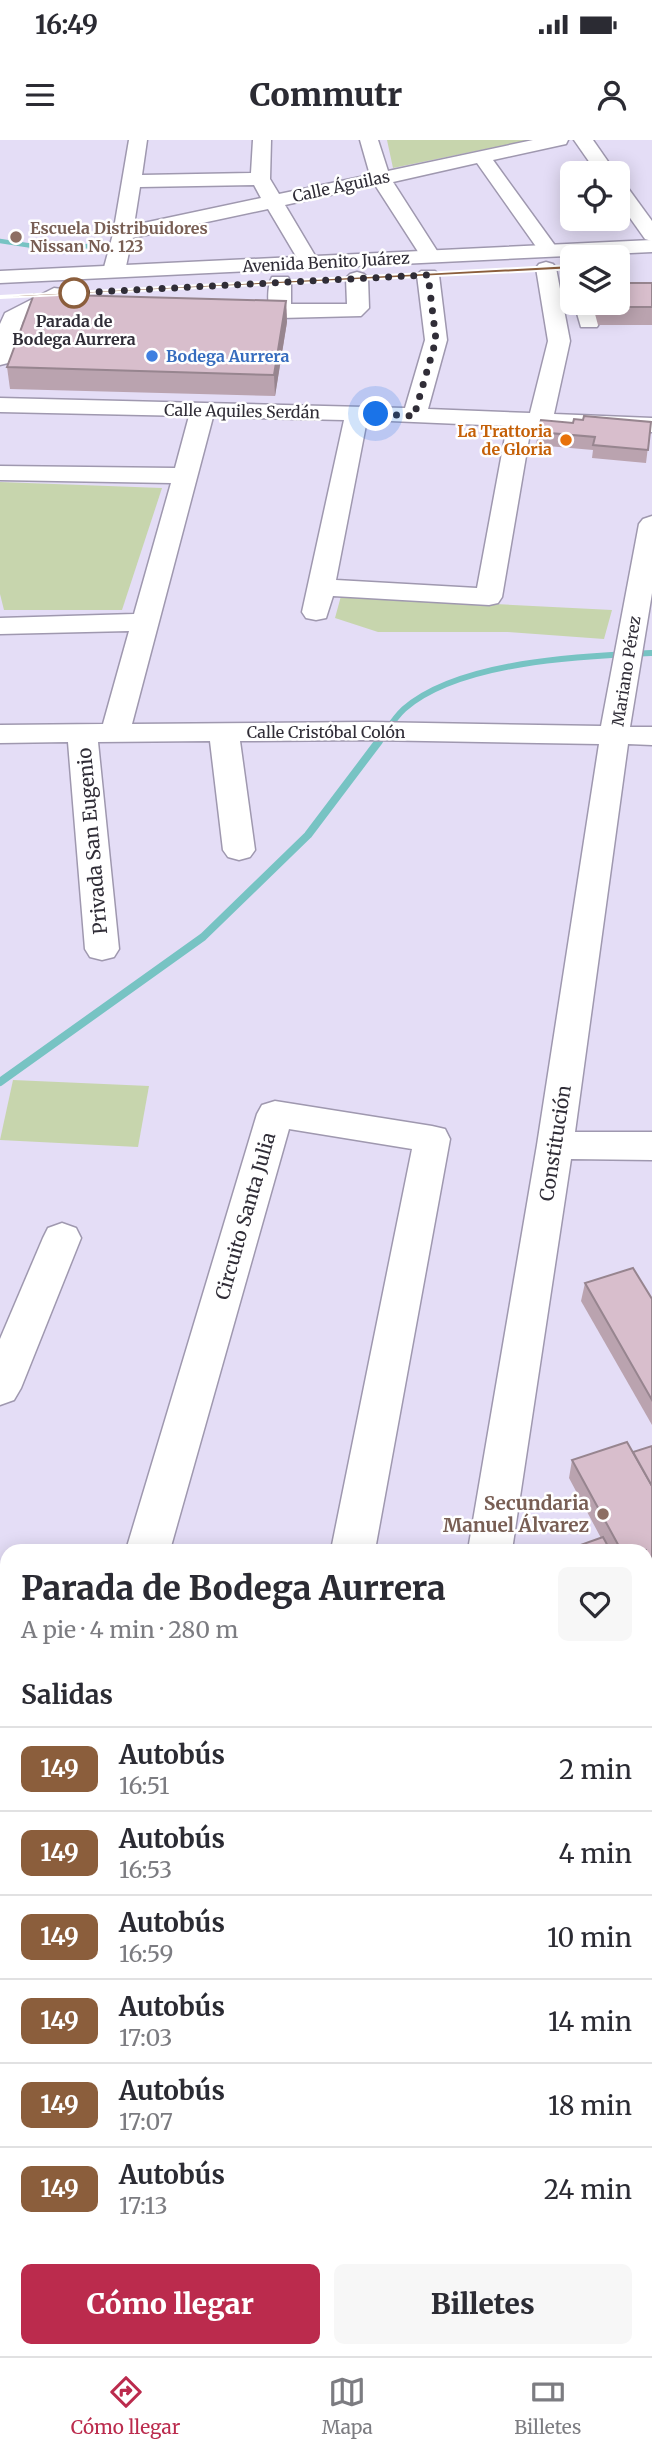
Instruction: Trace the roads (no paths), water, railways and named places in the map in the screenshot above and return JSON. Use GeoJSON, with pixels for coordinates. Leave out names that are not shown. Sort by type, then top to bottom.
{"type":"FeatureCollection","features":[{"type":"Feature","properties":{"kind":"street"},"geometry":{"type":"LineString","coordinates":[[114,271],[123,234],[138,140]]}},
{"type":"Feature","properties":{"kind":"street"},"geometry":{"type":"LineString","coordinates":[[262,140],[260,179],[310,264]]}},
{"type":"Feature","properties":{"kind":"street"},"geometry":{"type":"LineString","coordinates":[[369,140],[370,154],[430,266],[436,340],[414,416]]}},
{"type":"Feature","properties":{"kind":"street","name":"Calle Águilas"},"geometry":{"type":"LineString","coordinates":[[123,234],[558,140]]}},
{"type":"Feature","properties":{"kind":"street"},"geometry":{"type":"LineString","coordinates":[[583,140],[598,161]]}},
{"type":"Feature","properties":{"kind":"street"},"geometry":{"type":"LineString","coordinates":[[356,413],[318,600],[489,597],[530,422],[559,341],[547,260],[481,156]]}},
{"type":"Feature","properties":{"kind":"street"},"geometry":{"type":"LineString","coordinates":[[131,181],[260,179]]}},
{"type":"Feature","properties":{"kind":"street"},"geometry":{"type":"LineString","coordinates":[[630,205],[652,235]]}},
{"type":"Feature","properties":{"kind":"street","name":"Avenida Benito Juárez"},"geometry":{"type":"LineString","coordinates":[[0,277],[310,264],[430,266],[547,260],[652,246]]}},
{"type":"Feature","properties":{"kind":"street","name":"Avenida Benito Juárez"},"geometry":{"type":"LineString","coordinates":[[547,260],[560,264]]}},
{"type":"Feature","properties":{"kind":"street"},"geometry":{"type":"LineString","coordinates":[[630,265],[652,264]]}},
{"type":"Feature","properties":{"kind":"street","name":"Avenida Benito Juárez"},"geometry":{"type":"LineString","coordinates":[[0,296],[357,278],[430,266]]}},
{"type":"Feature","properties":{"kind":"street"},"geometry":{"type":"LineString","coordinates":[[255,311],[353,311],[358,308],[357,278]]}},
{"type":"Feature","properties":{"kind":"street"},"geometry":{"type":"LineString","coordinates":[[280,282],[281,311]]}},
{"type":"Feature","properties":{"kind":"street"},"geometry":{"type":"LineString","coordinates":[[0,358],[6,319],[54,294]]}},
{"type":"Feature","properties":{"kind":"street","name":"Calle Aquiles Serdán"},"geometry":{"type":"LineString","coordinates":[[0,405],[356,413],[652,425]]}},
{"type":"Feature","properties":{"kind":"street"},"geometry":{"type":"LineString","coordinates":[[114,733],[203,410]]}},
{"type":"Feature","properties":{"kind":"street"},"geometry":{"type":"LineString","coordinates":[[0,473],[185,476]]}},
{"type":"Feature","properties":{"kind":"street","name":"Mariano Pérez"},"geometry":{"type":"LineString","coordinates":[[616,735],[627,653],[652,524]]}},
{"type":"Feature","properties":{"kind":"street"},"geometry":{"type":"LineString","coordinates":[[0,626],[145,622]]}},
{"type":"Feature","properties":{"kind":"street","name":"Calle Cristóbal Colón"},"geometry":{"type":"LineString","coordinates":[[0,734],[404,731],[652,736]]}},
{"type":"Feature","properties":{"kind":"street"},"geometry":{"type":"LineString","coordinates":[[223,732],[239,850]]}},
{"type":"Feature","properties":{"kind":"street","name":"Privada San Eugenio"},"geometry":{"type":"LineString","coordinates":[[82,733],[102,949]]}},
{"type":"Feature","properties":{"kind":"street","name":"Constitución"},"geometry":{"type":"LineString","coordinates":[[490,1544],[555,1145],[616,735]]}},
{"type":"Feature","properties":{"kind":"street","name":"Circuito Santa Julia"},"geometry":{"type":"LineString","coordinates":[[150,1544],[275,1114],[432,1139],[354,1544]]}},
{"type":"Feature","properties":{"kind":"street"},"geometry":{"type":"LineString","coordinates":[[555,1145],[652,1146]]}},
{"type":"Feature","properties":{"kind":"street"},"geometry":{"type":"LineString","coordinates":[[0,1388],[62,1238]]}},
{"type":"Feature","properties":{"kind":"waterway"},"geometry":{"type":"LineString","coordinates":[[0,241],[46,248],[115,245]]}},
{"type":"Feature","properties":{"kind":"waterway"},"geometry":{"type":"LineString","coordinates":[[378,743],[404,709],[428,693],[456,680],[488,671],[557,659],[652,653]]}},
{"type":"Feature","properties":{"kind":"waterway"},"geometry":{"type":"LineString","coordinates":[[0,1082],[203,937],[308,835],[379,741]]}},
{"type":"Feature","properties":{"kind":"place","name":"Escuela Distribuidores Nissan No. 123"},"geometry":{"type":"Point","coordinates":[16,237]}},
{"type":"Feature","properties":{"kind":"place","name":"Parada de Bodega Aurrera"},"geometry":{"type":"Point","coordinates":[74,293]}},
{"type":"Feature","properties":{"kind":"place","name":"Bodega Aurrera"},"geometry":{"type":"Point","coordinates":[152,356]}},
{"type":"Feature","properties":{"kind":"place","name":"La Trattoria de Gloria"},"geometry":{"type":"Point","coordinates":[566,440]}},
{"type":"Feature","properties":{"kind":"place","name":"Secundaria Manuel Álvarez"},"geometry":{"type":"Point","coordinates":[603,1514]}}]}
